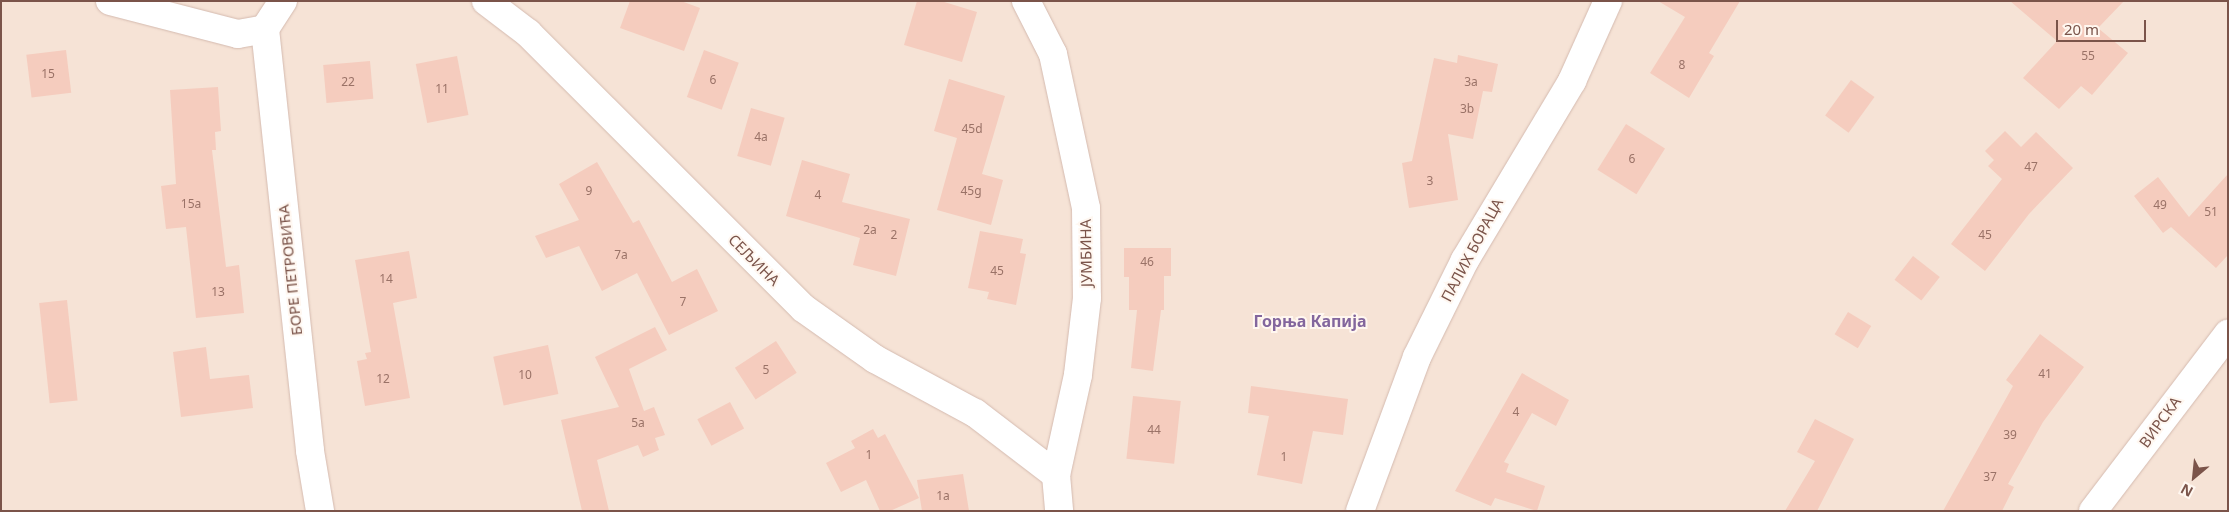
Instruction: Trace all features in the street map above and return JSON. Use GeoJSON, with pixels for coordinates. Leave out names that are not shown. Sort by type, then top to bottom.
{"type":"FeatureCollection","features":[{"type":"Feature","properties":{"kind":"street"},"geometry":{"type":"LineString","coordinates":[[110,1],[238,34],[265,29],[283,1]]}},
{"type":"Feature","properties":{"kind":"street","name":"СЕЉИНА"},"geometry":{"type":"LineString","coordinates":[[486,1],[528,33],[803,308],[875,359],[975,413],[1056,475]]}},
{"type":"Feature","properties":{"kind":"street","name":"ЈУМБИНА"},"geometry":{"type":"LineString","coordinates":[[1026,1],[1053,54],[1086,208],[1087,298],[1078,375],[1056,475],[1059,511]]}},
{"type":"Feature","properties":{"kind":"street","name":"ПАЛИХ БОРАЦА"},"geometry":{"type":"LineString","coordinates":[[1360,511],[1417,357],[1465,260],[1572,81],[1608,1]]}},
{"type":"Feature","properties":{"kind":"street","name":"БОРЕ ПЕТРОВИЋА"},"geometry":{"type":"LineString","coordinates":[[265,29],[310,451],[320,511]]}},
{"type":"Feature","properties":{"kind":"street","name":"ВИРСКА"},"geometry":{"type":"LineString","coordinates":[[2094,511],[2228,334]]}},
{"type":"Feature","properties":{"kind":"shaded area"},"geometry":{"type":"Polygon","coordinates":[[[1,1],[2228,1],[2228,511],[1,511],[1,1]]]}},
{"type":"Feature","properties":{"kind":"building"},"geometry":{"type":"Polygon","coordinates":[[[630,1],[681,1],[700,8],[684,51],[620,28],[630,1]]]}},
{"type":"Feature","properties":{"kind":"building"},"geometry":{"type":"Polygon","coordinates":[[[917,1],[941,1],[977,12],[962,62],[904,45],[917,1]]]}},
{"type":"Feature","properties":{"kind":"building"},"geometry":{"type":"Polygon","coordinates":[[[1658,1],[1740,1],[1709,53],[1714,56],[1689,98],[1650,73],[1685,17],[1658,1]]]}},
{"type":"Feature","properties":{"kind":"building"},"geometry":{"type":"Polygon","coordinates":[[[2010,1],[2124,1],[2098,28],[2128,53],[2092,95],[2081,86],[2059,109],[2023,78],[2057,41],[2010,1]]]}},
{"type":"Feature","properties":{"kind":"building"},"geometry":{"type":"Polygon","coordinates":[[[66,50],[71,93],[32,98],[26,55],[66,50]]]}},
{"type":"Feature","properties":{"kind":"building"},"geometry":{"type":"Polygon","coordinates":[[[704,50],[739,63],[722,110],[687,97],[704,50]]]}},
{"type":"Feature","properties":{"kind":"building"},"geometry":{"type":"Polygon","coordinates":[[[1458,55],[1498,64],[1492,92],[1483,91],[1473,139],[1448,134],[1458,200],[1409,208],[1402,163],[1412,161],[1434,58],[1457,63],[1458,55]]]}},
{"type":"Feature","properties":{"kind":"building"},"geometry":{"type":"Polygon","coordinates":[[[457,56],[468,115],[427,123],[416,64],[457,56]]]}},
{"type":"Feature","properties":{"kind":"building"},"geometry":{"type":"Polygon","coordinates":[[[370,61],[373,99],[326,103],[323,65],[370,61]]]}},
{"type":"Feature","properties":{"kind":"building"},"geometry":{"type":"Polygon","coordinates":[[[949,79],[1005,96],[982,174],[1003,180],[991,225],[937,210],[957,138],[934,131],[949,79]]]}},
{"type":"Feature","properties":{"kind":"building"},"geometry":{"type":"Polygon","coordinates":[[[1851,80],[1874,97],[1849,133],[1825,116],[1851,80]]]}},
{"type":"Feature","properties":{"kind":"building"},"geometry":{"type":"Polygon","coordinates":[[[218,87],[221,131],[215,132],[216,150],[212,150],[226,267],[239,265],[244,313],[196,318],[186,227],[166,229],[161,186],[176,184],[170,90],[218,87]]]}},
{"type":"Feature","properties":{"kind":"building"},"geometry":{"type":"Polygon","coordinates":[[[751,108],[785,118],[771,166],[737,156],[751,108]]]}},
{"type":"Feature","properties":{"kind":"building"},"geometry":{"type":"Polygon","coordinates":[[[1626,124],[1665,148],[1636,194],[1597,170],[1626,124]]]}},
{"type":"Feature","properties":{"kind":"building"},"geometry":{"type":"Polygon","coordinates":[[[2005,131],[2021,147],[2036,132],[2073,168],[2029,214],[1985,271],[1951,244],[2002,179],[1988,166],[1994,160],[1985,151],[2005,131]]]}},
{"type":"Feature","properties":{"kind":"building"},"geometry":{"type":"Polygon","coordinates":[[[802,160],[850,174],[842,202],[910,219],[896,276],[853,265],[860,238],[786,216],[802,160]]]}},
{"type":"Feature","properties":{"kind":"building"},"geometry":{"type":"Polygon","coordinates":[[[597,162],[633,223],[639,220],[672,282],[697,269],[718,311],[669,335],[637,273],[602,291],[579,246],[546,258],[535,236],[579,220],[559,184],[597,162]]]}},
{"type":"Feature","properties":{"kind":"building"},"geometry":{"type":"Polygon","coordinates":[[[2228,174],[2228,255],[2216,268],[2171,227],[2163,233],[2134,196],[2158,177],[2189,217],[2228,174]]]}},
{"type":"Feature","properties":{"kind":"building"},"geometry":{"type":"Polygon","coordinates":[[[980,231],[1023,239],[1020,253],[1026,254],[1016,305],[987,299],[989,292],[968,288],[980,231]]]}},
{"type":"Feature","properties":{"kind":"building"},"geometry":{"type":"Polygon","coordinates":[[[1124,248],[1171,248],[1171,276],[1164,276],[1164,310],[1161,310],[1153,371],[1131,368],[1137,310],[1129,310],[1129,277],[1124,277],[1124,248]]]}},
{"type":"Feature","properties":{"kind":"building"},"geometry":{"type":"Polygon","coordinates":[[[409,251],[417,298],[393,303],[410,398],[365,406],[357,361],[367,359],[365,353],[371,352],[355,260],[409,251]]]}},
{"type":"Feature","properties":{"kind":"building"},"geometry":{"type":"Polygon","coordinates":[[[1913,256],[1940,277],[1921,301],[1895,280],[1913,256]]]}},
{"type":"Feature","properties":{"kind":"building"},"geometry":{"type":"Polygon","coordinates":[[[67,300],[78,400],[50,403],[39,303],[67,300]]]}},
{"type":"Feature","properties":{"kind":"building"},"geometry":{"type":"Polygon","coordinates":[[[1848,312],[1871,326],[1858,348],[1835,334],[1848,312]]]}},
{"type":"Feature","properties":{"kind":"building"},"geometry":{"type":"Polygon","coordinates":[[[655,327],[667,350],[629,369],[644,411],[654,407],[665,435],[655,438],[659,450],[643,457],[638,445],[597,460],[609,511],[582,511],[561,420],[619,407],[595,357],[655,327]]]}},
{"type":"Feature","properties":{"kind":"building"},"geometry":{"type":"Polygon","coordinates":[[[2040,334],[2084,367],[2043,422],[2008,484],[2014,487],[2002,511],[1943,511],[2013,386],[2006,380],[2040,334]]]}},
{"type":"Feature","properties":{"kind":"building"},"geometry":{"type":"Polygon","coordinates":[[[776,341],[797,373],[756,400],[735,368],[776,341]]]}},
{"type":"Feature","properties":{"kind":"building"},"geometry":{"type":"Polygon","coordinates":[[[548,345],[558,394],[504,406],[493,357],[548,345]]]}},
{"type":"Feature","properties":{"kind":"building"},"geometry":{"type":"Polygon","coordinates":[[[206,347],[210,379],[249,375],[253,408],[181,417],[173,352],[206,347]]]}},
{"type":"Feature","properties":{"kind":"building"},"geometry":{"type":"Polygon","coordinates":[[[1522,373],[1569,400],[1556,426],[1532,413],[1504,462],[1509,464],[1506,472],[1545,486],[1537,511],[1495,498],[1491,506],[1455,491],[1522,373]]]}},
{"type":"Feature","properties":{"kind":"building"},"geometry":{"type":"Polygon","coordinates":[[[1251,386],[1348,399],[1343,435],[1313,431],[1302,484],[1257,475],[1269,416],[1248,413],[1251,386]]]}},
{"type":"Feature","properties":{"kind":"building"},"geometry":{"type":"Polygon","coordinates":[[[1133,396],[1181,401],[1174,464],[1126,459],[1133,396]]]}},
{"type":"Feature","properties":{"kind":"building"},"geometry":{"type":"Polygon","coordinates":[[[730,402],[744,428],[711,446],[697,419],[730,402]]]}},
{"type":"Feature","properties":{"kind":"building"},"geometry":{"type":"Polygon","coordinates":[[[1815,419],[1854,439],[1817,511],[1785,511],[1815,461],[1797,452],[1815,419]]]}},
{"type":"Feature","properties":{"kind":"building"},"geometry":{"type":"Polygon","coordinates":[[[873,429],[878,438],[885,434],[919,498],[890,511],[880,511],[866,480],[841,492],[826,463],[855,448],[851,441],[873,429]]]}},
{"type":"Feature","properties":{"kind":"building"},"geometry":{"type":"Polygon","coordinates":[[[963,474],[969,511],[922,511],[917,480],[963,474]]]}},
{"type":"Feature","properties":{"kind":"district","name":"Горња Капија"},"geometry":{"type":"Point","coordinates":[1310,321]}}]}
